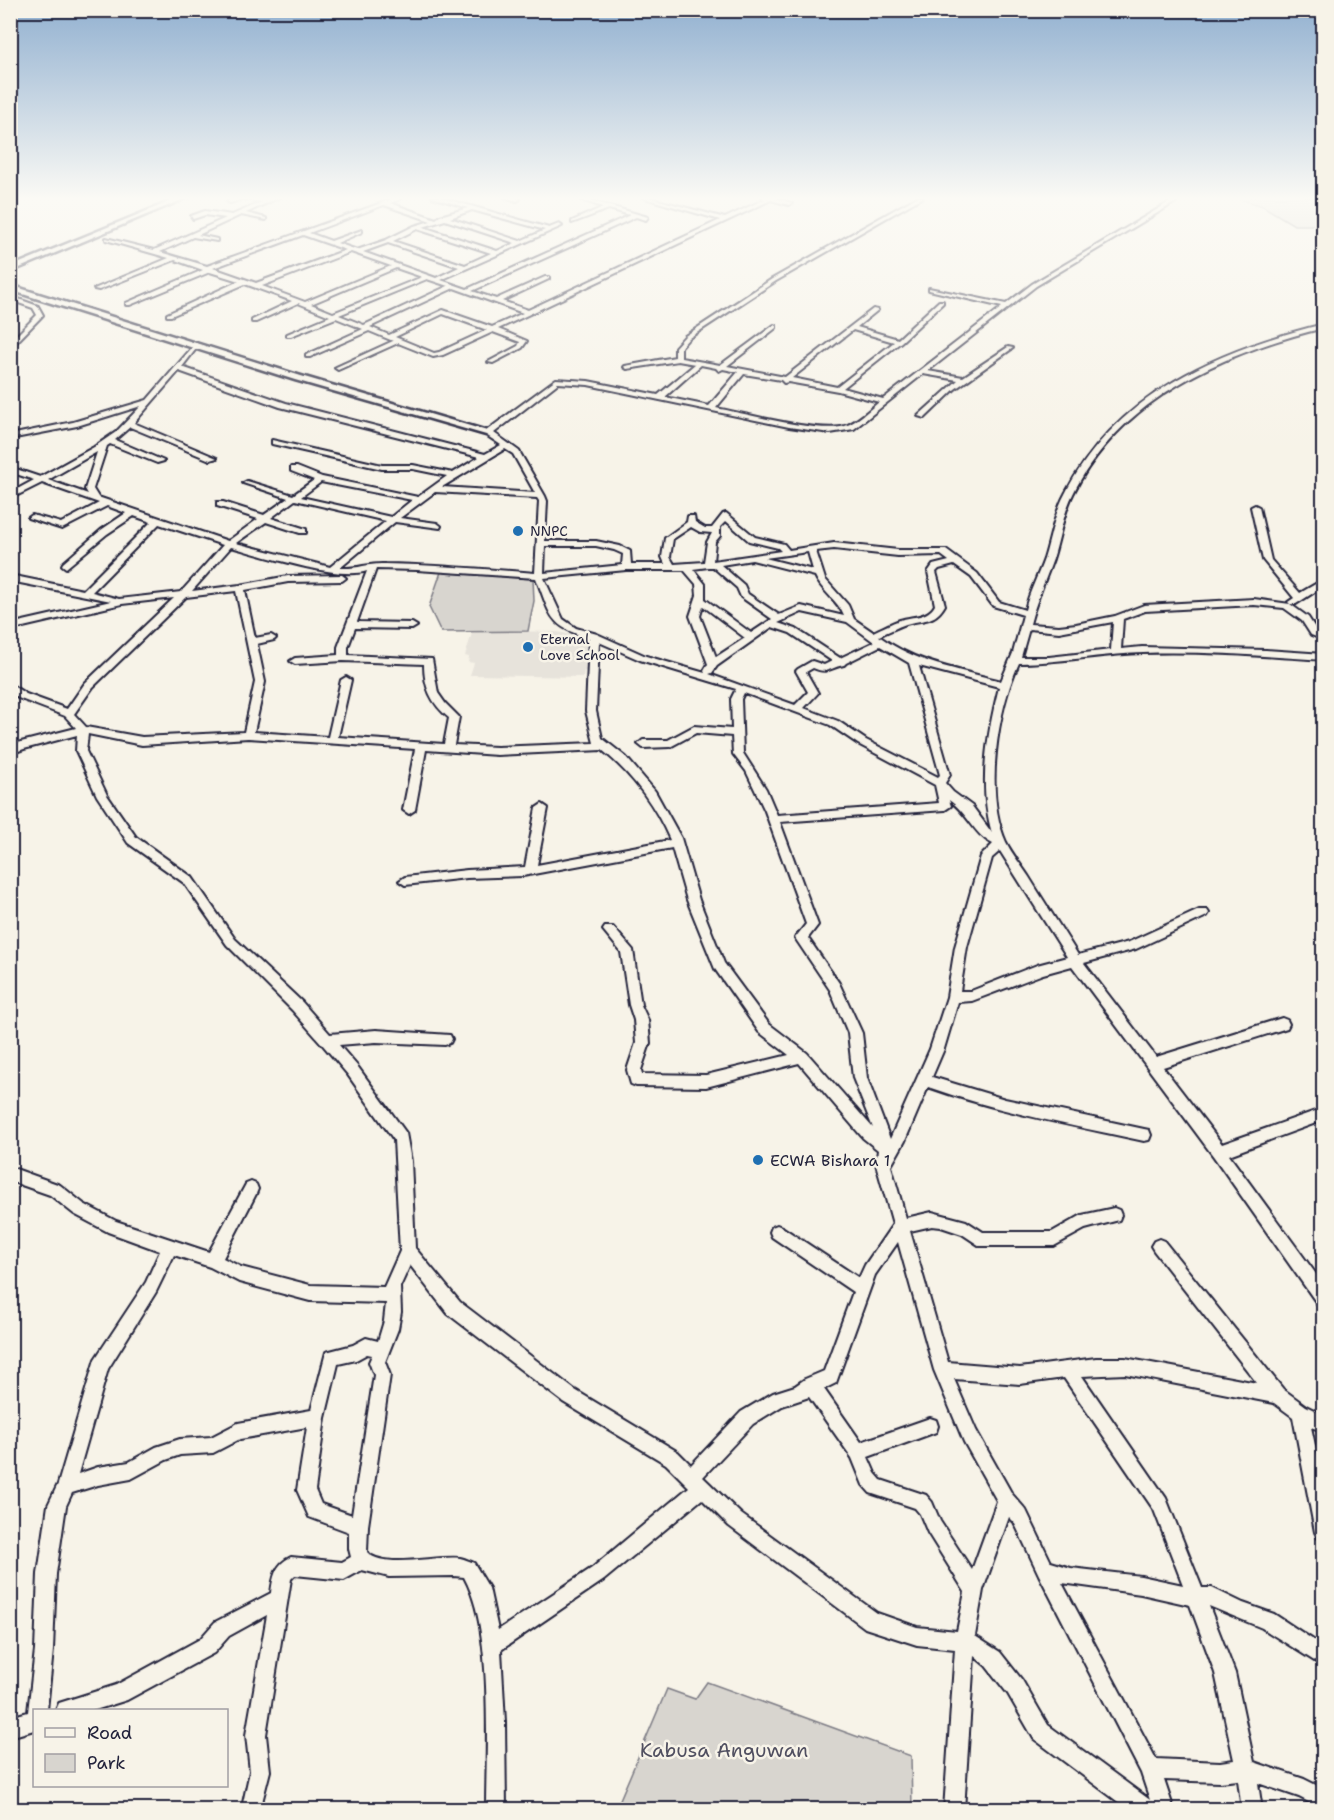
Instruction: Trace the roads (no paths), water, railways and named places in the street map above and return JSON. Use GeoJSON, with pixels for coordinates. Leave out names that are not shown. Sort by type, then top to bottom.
{"type":"FeatureCollection","features":[{"type":"Feature","properties":{"kind":"main road"},"geometry":{"type":"LineString","coordinates":[[10,287],[298,378],[489,433]]}},
{"type":"Feature","properties":{"kind":"street"},"geometry":{"type":"LineString","coordinates":[[97,289],[115,282]]}},
{"type":"Feature","properties":{"kind":"street"},"geometry":{"type":"LineString","coordinates":[[128,304],[178,282]]}},
{"type":"Feature","properties":{"kind":"street"},"geometry":{"type":"LineString","coordinates":[[170,315],[243,282],[334,315],[433,355],[446,353],[595,282]]}},
{"type":"Feature","properties":{"kind":"street"},"geometry":{"type":"LineString","coordinates":[[255,286],[266,282]]}},
{"type":"Feature","properties":{"kind":"street"},"geometry":{"type":"LineString","coordinates":[[305,304],[358,282]]}},
{"type":"Feature","properties":{"kind":"street"},"geometry":{"type":"LineString","coordinates":[[289,335],[415,282]]}},
{"type":"Feature","properties":{"kind":"street"},"geometry":{"type":"LineString","coordinates":[[442,282],[529,313]]}},
{"type":"Feature","properties":{"kind":"street"},"geometry":{"type":"LineString","coordinates":[[467,291],[487,282]]}},
{"type":"Feature","properties":{"kind":"street"},"geometry":{"type":"LineString","coordinates":[[497,301],[538,282]]}},
{"type":"Feature","properties":{"kind":"street"},"geometry":{"type":"LineString","coordinates":[[678,360],[678,347],[687,337],[771,282]]}},
{"type":"Feature","properties":{"kind":"street"},"geometry":{"type":"LineString","coordinates":[[1001,843],[989,838],[978,827],[969,809],[943,791],[940,783],[862,742],[834,723],[742,688],[643,658],[594,636],[573,630],[559,621],[539,576],[543,501],[516,453],[489,433],[556,381],[588,383],[789,425],[841,430],[851,427],[923,372],[1004,305],[1039,282]]}},
{"type":"Feature","properties":{"kind":"street"},"geometry":{"type":"LineString","coordinates":[[308,357],[454,286]]}},
{"type":"Feature","properties":{"kind":"street"},"geometry":{"type":"LineString","coordinates":[[931,289],[1004,305]]}},
{"type":"Feature","properties":{"kind":"street"},"geometry":{"type":"LineString","coordinates":[[10,298],[36,307],[40,315],[12,344]]}},
{"type":"Feature","properties":{"kind":"street"},"geometry":{"type":"LineString","coordinates":[[254,321],[297,301]]}},
{"type":"Feature","properties":{"kind":"street"},"geometry":{"type":"LineString","coordinates":[[838,390],[941,302]]}},
{"type":"Feature","properties":{"kind":"street"},"geometry":{"type":"LineString","coordinates":[[783,381],[875,310]]}},
{"type":"Feature","properties":{"kind":"street"},"geometry":{"type":"LineString","coordinates":[[390,337],[443,312],[522,339],[524,344],[491,362]]}},
{"type":"Feature","properties":{"kind":"street"},"geometry":{"type":"LineString","coordinates":[[1323,326],[1284,336],[1232,355],[1176,383],[1139,407],[1094,454],[1069,494],[1057,523],[1050,555],[1028,614],[1016,660],[1004,685],[991,761],[990,789],[990,799],[1001,843],[1075,960],[1219,1152],[1323,1299]]}},
{"type":"Feature","properties":{"kind":"street"},"geometry":{"type":"LineString","coordinates":[[719,369],[774,327]]}},
{"type":"Feature","properties":{"kind":"street"},"geometry":{"type":"LineString","coordinates":[[852,328],[899,340]]}},
{"type":"Feature","properties":{"kind":"street"},"geometry":{"type":"LineString","coordinates":[[338,368],[398,340]]}},
{"type":"Feature","properties":{"kind":"street"},"geometry":{"type":"LineString","coordinates":[[10,497],[44,480],[106,443],[128,423],[179,368],[196,345]]}},
{"type":"Feature","properties":{"kind":"street"},"geometry":{"type":"LineString","coordinates":[[922,416],[934,403],[965,379],[1010,348]]}},
{"type":"Feature","properties":{"kind":"street"},"geometry":{"type":"LineString","coordinates":[[627,367],[678,360],[838,390],[884,401]]}},
{"type":"Feature","properties":{"kind":"street"},"geometry":{"type":"LineString","coordinates":[[658,399],[699,364]]}},
{"type":"Feature","properties":{"kind":"street"},"geometry":{"type":"LineString","coordinates":[[179,368],[283,405],[485,456]]}},
{"type":"Feature","properties":{"kind":"street"},"geometry":{"type":"LineString","coordinates":[[923,372],[965,379]]}},
{"type":"Feature","properties":{"kind":"street"},"geometry":{"type":"LineString","coordinates":[[711,409],[741,373]]}},
{"type":"Feature","properties":{"kind":"street"},"geometry":{"type":"LineString","coordinates":[[10,438],[74,424],[147,402]]}},
{"type":"Feature","properties":{"kind":"street"},"geometry":{"type":"LineString","coordinates":[[128,423],[213,458]]}},
{"type":"Feature","properties":{"kind":"street"},"geometry":{"type":"LineString","coordinates":[[275,442],[382,467],[412,467],[453,475]]}},
{"type":"Feature","properties":{"kind":"street"},"geometry":{"type":"LineString","coordinates":[[106,443],[160,461]]}},
{"type":"Feature","properties":{"kind":"street"},"geometry":{"type":"LineString","coordinates":[[100,503],[89,489],[106,443]]}},
{"type":"Feature","properties":{"kind":"street"},"geometry":{"type":"LineString","coordinates":[[332,570],[417,499],[453,475],[507,445]]}},
{"type":"Feature","properties":{"kind":"street"},"geometry":{"type":"LineString","coordinates":[[10,469],[100,503],[229,544],[332,570],[357,572]]}},
{"type":"Feature","properties":{"kind":"street"},"geometry":{"type":"LineString","coordinates":[[294,469],[320,479],[417,499]]}},
{"type":"Feature","properties":{"kind":"street"},"geometry":{"type":"LineString","coordinates":[[69,714],[90,685],[183,596],[229,544],[320,479]]}},
{"type":"Feature","properties":{"kind":"street"},"geometry":{"type":"LineString","coordinates":[[248,483],[294,499],[392,520],[438,526]]}},
{"type":"Feature","properties":{"kind":"street"},"geometry":{"type":"LineString","coordinates":[[432,489],[541,496]]}},
{"type":"Feature","properties":{"kind":"street"},"geometry":{"type":"LineString","coordinates":[[32,518],[62,526],[100,503]]}},
{"type":"Feature","properties":{"kind":"street"},"geometry":{"type":"LineString","coordinates":[[220,504],[303,531]]}},
{"type":"Feature","properties":{"kind":"street"},"geometry":{"type":"LineString","coordinates":[[1255,507],[1267,560],[1299,598]]}},
{"type":"Feature","properties":{"kind":"street"},"geometry":{"type":"LineString","coordinates":[[66,565],[104,532],[132,513]]}},
{"type":"Feature","properties":{"kind":"street"},"geometry":{"type":"LineString","coordinates":[[696,575],[716,536],[718,523],[726,516],[752,539],[782,546],[786,552]]}},
{"type":"Feature","properties":{"kind":"street"},"geometry":{"type":"LineString","coordinates":[[670,566],[666,557],[669,538],[691,520],[703,530],[716,531]]}},
{"type":"Feature","properties":{"kind":"street"},"geometry":{"type":"LineString","coordinates":[[85,593],[157,521]]}},
{"type":"Feature","properties":{"kind":"street"},"geometry":{"type":"LineString","coordinates":[[542,543],[588,543],[618,548],[627,553],[626,567]]}},
{"type":"Feature","properties":{"kind":"street"},"geometry":{"type":"LineString","coordinates":[[10,627],[122,601],[183,596],[288,579],[342,578],[373,566],[539,576],[626,567],[686,567],[834,546],[898,553],[944,552],[974,575],[996,604],[1028,614]]}},
{"type":"Feature","properties":{"kind":"street"},"geometry":{"type":"LineString","coordinates":[[811,549],[819,570],[818,574]]}},
{"type":"Feature","properties":{"kind":"street"},"geometry":{"type":"LineString","coordinates":[[749,557],[818,574],[844,607],[850,620]]}},
{"type":"Feature","properties":{"kind":"street"},"geometry":{"type":"LineString","coordinates":[[874,635],[903,622],[927,617],[936,612],[940,605],[932,572],[936,567],[957,561]]}},
{"type":"Feature","properties":{"kind":"street"},"geometry":{"type":"LineString","coordinates":[[703,564],[716,565],[741,587],[744,595],[775,622],[793,630],[841,663]]}},
{"type":"Feature","properties":{"kind":"street"},"geometry":{"type":"LineString","coordinates":[[343,658],[343,647],[373,566]]}},
{"type":"Feature","properties":{"kind":"street"},"geometry":{"type":"LineString","coordinates":[[686,567],[696,575],[701,584],[701,600],[695,616],[707,644],[712,664]]}},
{"type":"Feature","properties":{"kind":"street"},"geometry":{"type":"LineString","coordinates":[[10,578],[166,610]]}},
{"type":"Feature","properties":{"kind":"street"},"geometry":{"type":"LineString","coordinates":[[1287,606],[1323,582]]}},
{"type":"Feature","properties":{"kind":"street"},"geometry":{"type":"LineString","coordinates":[[240,588],[260,682],[248,735]]}},
{"type":"Feature","properties":{"kind":"street"},"geometry":{"type":"LineString","coordinates":[[701,600],[750,638]]}},
{"type":"Feature","properties":{"kind":"street"},"geometry":{"type":"LineString","coordinates":[[1026,626],[1059,628],[1118,618],[1144,608],[1254,602],[1287,606],[1305,619],[1314,633],[1323,637]]}},
{"type":"Feature","properties":{"kind":"street"},"geometry":{"type":"LineString","coordinates":[[706,676],[712,664],[800,608],[850,620],[913,660],[1004,685]]}},
{"type":"Feature","properties":{"kind":"street"},"geometry":{"type":"LineString","coordinates":[[1116,652],[1118,618]]}},
{"type":"Feature","properties":{"kind":"street"},"geometry":{"type":"LineString","coordinates":[[351,625],[412,626]]}},
{"type":"Feature","properties":{"kind":"street"},"geometry":{"type":"LineString","coordinates":[[594,636],[591,711],[597,740],[622,760],[651,794],[677,843],[693,900],[719,965],[764,1028],[802,1057],[883,1149]]}},
{"type":"Feature","properties":{"kind":"street"},"geometry":{"type":"LineString","coordinates":[[252,642],[271,638]]}},
{"type":"Feature","properties":{"kind":"street"},"geometry":{"type":"LineString","coordinates":[[797,710],[813,693],[801,670],[812,664],[824,669],[882,642]]}},
{"type":"Feature","properties":{"kind":"street"},"geometry":{"type":"LineString","coordinates":[[1016,660],[1050,660],[1143,650],[1266,652],[1323,657]]}},
{"type":"Feature","properties":{"kind":"street"},"geometry":{"type":"LineString","coordinates":[[295,662],[343,658],[429,661],[429,683],[441,708],[454,717],[448,748]]}},
{"type":"Feature","properties":{"kind":"street"},"geometry":{"type":"LineString","coordinates":[[772,819],[945,806],[940,783],[945,775],[913,660]]}},
{"type":"Feature","properties":{"kind":"street"},"geometry":{"type":"LineString","coordinates":[[332,740],[346,680]]}},
{"type":"Feature","properties":{"kind":"street"},"geometry":{"type":"LineString","coordinates":[[10,687],[22,696],[69,714],[83,730],[81,751],[102,796],[132,840],[188,880],[231,942],[297,1006],[327,1040],[353,1071],[401,1138],[408,1251],[392,1287],[393,1316],[378,1362],[382,1375],[357,1551],[362,1560],[371,1566],[411,1569],[460,1567],[468,1570],[479,1585],[491,1646],[496,1716],[496,1809]]}},
{"type":"Feature","properties":{"kind":"street"},"geometry":{"type":"LineString","coordinates":[[742,688],[736,699],[738,754],[745,761],[772,819],[812,925],[801,938],[835,987],[855,1033],[860,1078],[878,1122],[900,1226],[942,1370],[970,1436],[1006,1500],[1020,1516],[1045,1569],[1150,1769],[1164,1809]]}},
{"type":"Feature","properties":{"kind":"street"},"geometry":{"type":"LineString","coordinates":[[643,744],[670,744],[694,729],[737,733]]}},
{"type":"Feature","properties":{"kind":"street"},"geometry":{"type":"LineString","coordinates":[[10,751],[83,730],[142,741],[248,735],[497,751],[604,746]]}},
{"type":"Feature","properties":{"kind":"street"},"geometry":{"type":"LineString","coordinates":[[409,810],[422,746]]}},
{"type":"Feature","properties":{"kind":"street"},"geometry":{"type":"LineString","coordinates":[[530,871],[542,808]]}},
{"type":"Feature","properties":{"kind":"street"},"geometry":{"type":"LineString","coordinates":[[405,881],[530,871],[677,843]]}},
{"type":"Feature","properties":{"kind":"street"},"geometry":{"type":"LineString","coordinates":[[883,1149],[900,1136],[937,1049],[953,997],[961,947],[987,856],[1001,843]]}},
{"type":"Feature","properties":{"kind":"street"},"geometry":{"type":"LineString","coordinates":[[953,997],[972,996],[1041,969],[1132,946],[1203,914]]}},
{"type":"Feature","properties":{"kind":"street"},"geometry":{"type":"LineString","coordinates":[[609,930],[627,950],[635,1005],[641,1020],[643,1043],[634,1070],[636,1080],[706,1081],[802,1057]]}},
{"type":"Feature","properties":{"kind":"street"},"geometry":{"type":"LineString","coordinates":[[1153,1064],[1282,1024]]}},
{"type":"Feature","properties":{"kind":"street"},"geometry":{"type":"LineString","coordinates":[[327,1040],[376,1036],[445,1039]]}},
{"type":"Feature","properties":{"kind":"street"},"geometry":{"type":"LineString","coordinates":[[924,1080],[1020,1110],[1068,1117],[1144,1135]]}},
{"type":"Feature","properties":{"kind":"street"},"geometry":{"type":"LineString","coordinates":[[1219,1152],[1323,1114]]}},
{"type":"Feature","properties":{"kind":"street"},"geometry":{"type":"LineString","coordinates":[[883,1149],[900,1136]]}},
{"type":"Feature","properties":{"kind":"street"},"geometry":{"type":"LineString","coordinates":[[10,1173],[55,1190],[79,1209],[113,1227],[213,1261],[239,1274],[310,1293],[393,1295]]}},
{"type":"Feature","properties":{"kind":"street"},"geometry":{"type":"LineString","coordinates":[[213,1261],[252,1189]]}},
{"type":"Feature","properties":{"kind":"street"},"geometry":{"type":"LineString","coordinates":[[491,1646],[598,1574],[696,1482],[747,1418],[779,1399],[798,1394],[811,1385],[830,1377],[870,1270],[900,1226],[932,1219],[966,1228],[980,1239],[1054,1239],[1082,1222],[1114,1215]]}},
{"type":"Feature","properties":{"kind":"street"},"geometry":{"type":"LineString","coordinates":[[777,1232],[862,1289]]}},
{"type":"Feature","properties":{"kind":"street"},"geometry":{"type":"LineString","coordinates":[[1159,1246],[1277,1395],[1300,1412],[1323,1424]]}},
{"type":"Feature","properties":{"kind":"street"},"geometry":{"type":"LineString","coordinates":[[37,1709],[44,1650],[47,1574],[57,1505],[66,1486],[88,1416],[101,1365],[151,1287],[170,1247]]}},
{"type":"Feature","properties":{"kind":"street"},"geometry":{"type":"LineString","coordinates":[[408,1251],[454,1308],[569,1396],[672,1458],[735,1520],[872,1622],[916,1636],[965,1641],[993,1659],[1015,1687],[1041,1732],[1147,1809]]}},
{"type":"Feature","properties":{"kind":"street"},"geometry":{"type":"LineString","coordinates":[[359,1526],[315,1511],[306,1490],[317,1418],[332,1359],[356,1352],[366,1346],[383,1350]]}},
{"type":"Feature","properties":{"kind":"street"},"geometry":{"type":"LineString","coordinates":[[942,1370],[1020,1376],[1096,1366],[1125,1366],[1277,1395]]}},
{"type":"Feature","properties":{"kind":"street"},"geometry":{"type":"LineString","coordinates":[[1069,1371],[1160,1503],[1198,1597],[1225,1673],[1246,1769],[1252,1809]]}},
{"type":"Feature","properties":{"kind":"street"},"geometry":{"type":"LineString","coordinates":[[811,1385],[858,1452],[869,1479],[876,1487],[920,1502],[974,1590]]}},
{"type":"Feature","properties":{"kind":"street"},"geometry":{"type":"LineString","coordinates":[[1300,1412],[1323,1532]]}},
{"type":"Feature","properties":{"kind":"street"},"geometry":{"type":"LineString","coordinates":[[66,1486],[98,1476],[131,1470],[162,1453],[180,1447],[213,1445],[238,1431],[317,1418]]}},
{"type":"Feature","properties":{"kind":"street"},"geometry":{"type":"LineString","coordinates":[[858,1452],[930,1426]]}},
{"type":"Feature","properties":{"kind":"street"},"geometry":{"type":"LineString","coordinates":[[954,1809],[965,1641],[974,1590],[1006,1500]]}},
{"type":"Feature","properties":{"kind":"street"},"geometry":{"type":"LineString","coordinates":[[253,1803],[260,1771],[256,1735],[283,1575],[291,1566],[344,1572],[362,1560]]}},
{"type":"Feature","properties":{"kind":"street"},"geometry":{"type":"LineString","coordinates":[[1045,1569],[1071,1577],[1141,1586],[1198,1597],[1212,1597],[1239,1611],[1267,1621],[1323,1658]]}},
{"type":"Feature","properties":{"kind":"street"},"geometry":{"type":"LineString","coordinates":[[69,1709],[120,1693],[207,1646],[222,1629],[277,1600]]}},
{"type":"Feature","properties":{"kind":"street"},"geometry":{"type":"LineString","coordinates":[[10,1726],[33,1720]]}},
{"type":"Feature","properties":{"kind":"street"},"geometry":{"type":"LineString","coordinates":[[1150,1769],[1220,1772],[1246,1769],[1304,1789],[1323,1800]]}},
{"type":"Feature","properties":{"kind":"place","name":"NNPC"},"geometry":{"type":"Point","coordinates":[518,531]}},
{"type":"Feature","properties":{"kind":"place","name":"Eternal Love School"},"geometry":{"type":"Point","coordinates":[528,647]}},
{"type":"Feature","properties":{"kind":"place","name":"ECWA Bishara 1"},"geometry":{"type":"Point","coordinates":[758,1160]}},
{"type":"Feature","properties":{"kind":"park label","name":"Kabusa Anguwan"},"geometry":{"type":"Point","coordinates":[724,1750]}}]}
